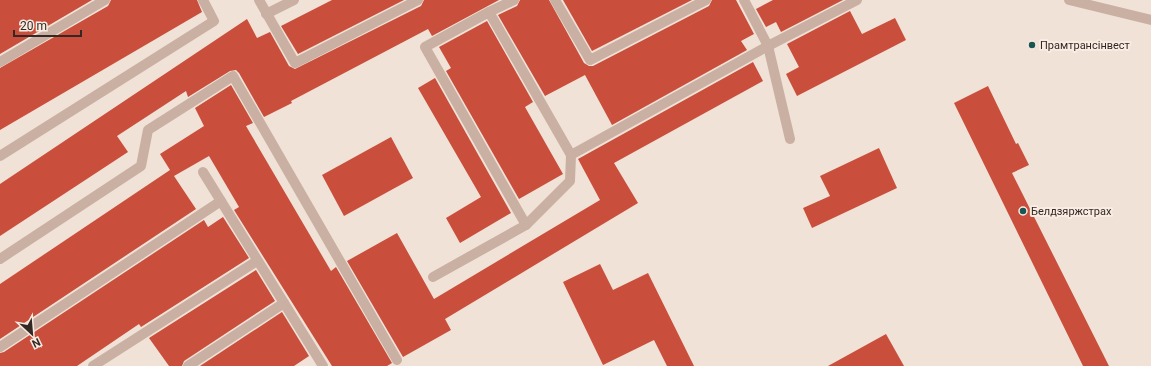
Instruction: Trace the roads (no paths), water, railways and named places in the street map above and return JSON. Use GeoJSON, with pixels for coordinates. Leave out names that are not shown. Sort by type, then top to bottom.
{"type":"FeatureCollection","features":[{"type":"Feature","properties":{"kind":"lane"},"geometry":{"type":"LineString","coordinates":[[0,62],[105,0]]}},
{"type":"Feature","properties":{"kind":"lane"},"geometry":{"type":"LineString","coordinates":[[0,156],[214,21],[202,0]]}},
{"type":"Feature","properties":{"kind":"lane"},"geometry":{"type":"LineString","coordinates":[[259,0],[295,64],[418,0]]}},
{"type":"Feature","properties":{"kind":"lane"},"geometry":{"type":"LineString","coordinates":[[266,14],[294,0]]}},
{"type":"Feature","properties":{"kind":"lane"},"geometry":{"type":"LineString","coordinates":[[514,0],[425,47],[526,225]]}},
{"type":"Feature","properties":{"kind":"lane"},"geometry":{"type":"LineString","coordinates":[[555,0],[590,60],[706,0]]}},
{"type":"Feature","properties":{"kind":"lane"},"geometry":{"type":"LineString","coordinates":[[744,0],[768,46],[790,139]]}},
{"type":"Feature","properties":{"kind":"lane"},"geometry":{"type":"LineString","coordinates":[[571,155],[768,46],[857,0]]}},
{"type":"Feature","properties":{"kind":"lane"},"geometry":{"type":"LineString","coordinates":[[1069,0],[1151,20]]}},
{"type":"Feature","properties":{"kind":"lane"},"geometry":{"type":"LineString","coordinates":[[433,277],[526,225],[570,181],[571,155],[489,12]]}},
{"type":"Feature","properties":{"kind":"lane"},"geometry":{"type":"LineString","coordinates":[[0,259],[141,166],[148,130],[233,76],[398,360]]}},
{"type":"Feature","properties":{"kind":"lane"},"geometry":{"type":"LineString","coordinates":[[203,172],[323,366]]}},
{"type":"Feature","properties":{"kind":"lane"},"geometry":{"type":"LineString","coordinates":[[0,346],[220,201]]}},
{"type":"Feature","properties":{"kind":"lane"},"geometry":{"type":"LineString","coordinates":[[93,366],[258,261]]}},
{"type":"Feature","properties":{"kind":"lane"},"geometry":{"type":"LineString","coordinates":[[188,366],[284,303]]}},
{"type":"Feature","properties":{"kind":"place","name":"Прамтрансінвест"},"geometry":{"type":"Point","coordinates":[1032,45]}},
{"type":"Feature","properties":{"kind":"place","name":"Белдзяржстрах"},"geometry":{"type":"Point","coordinates":[1023,211]}}]}
